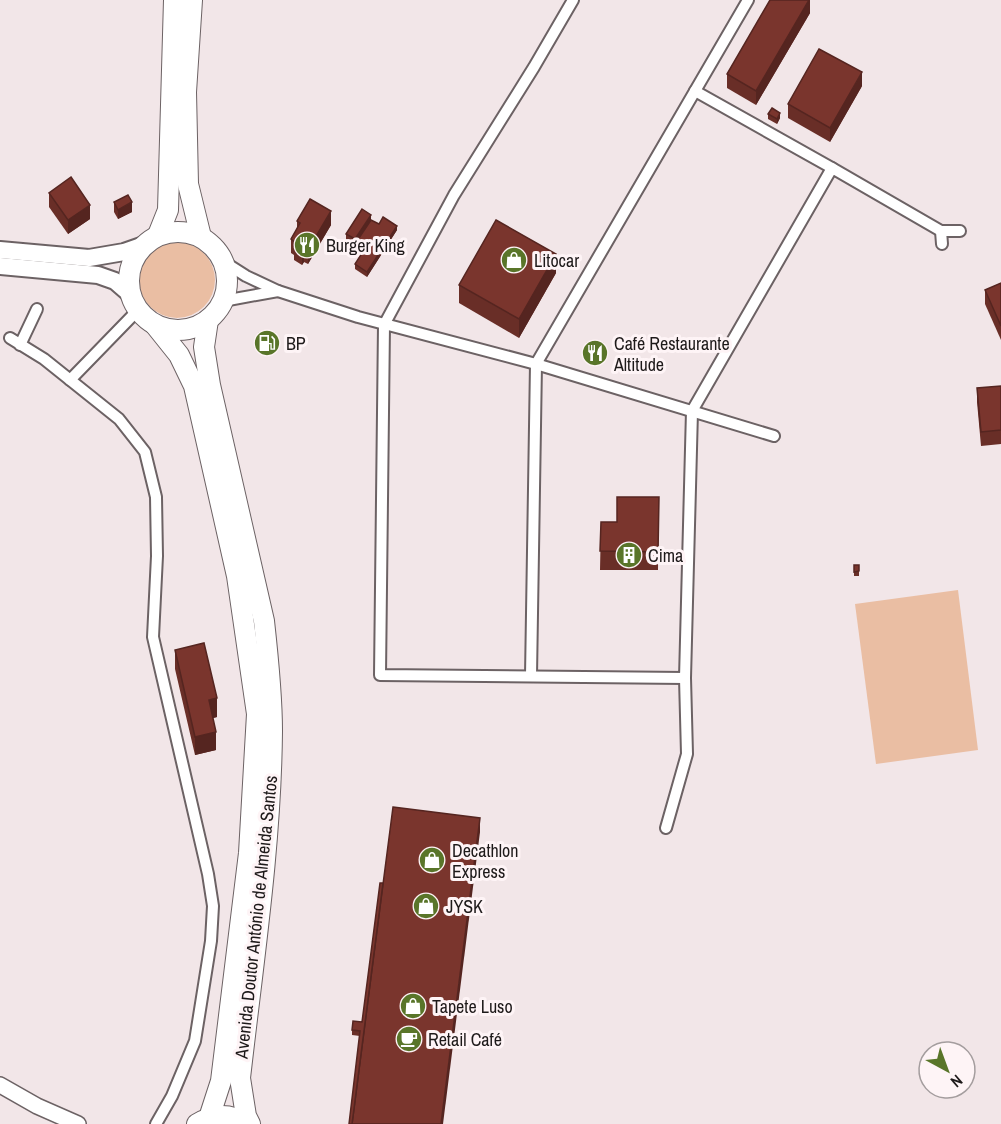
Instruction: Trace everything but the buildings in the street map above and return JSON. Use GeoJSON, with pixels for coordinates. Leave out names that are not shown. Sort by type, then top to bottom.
{"type":"FeatureCollection","features":[{"type":"Feature","properties":{"kind":"highway"},"geometry":{"type":"LineString","coordinates":[[151,240],[172,231],[187,232],[211,243],[224,262],[227,282],[223,301],[208,320],[196,327],[182,330],[155,325],[134,302],[128,281],[135,255],[151,240],[168,210],[174,0]]}},
{"type":"Feature","properties":{"kind":"highway"},"geometry":{"type":"LineString","coordinates":[[192,0],[186,92],[188,184],[201,237]]}},
{"type":"Feature","properties":{"kind":"highway","name":"Avenida Doutor António de Almeida Santos"},"geometry":{"type":"LineString","coordinates":[[208,320],[204,347],[210,385],[264,621],[272,728],[270,808],[240,1078],[248,1124]]}},
{"type":"Feature","properties":{"kind":"highway","name":"Avenida Doutor António de Almeida Santos"},"geometry":{"type":"LineString","coordinates":[[155,325],[179,355],[194,386],[237,576],[257,714],[248,864],[221,1081],[203,1121]]}},
{"type":"Feature","properties":{"kind":"highway","name":"Avenida Doutor António de Almeida Santos"},"geometry":{"type":"LineString","coordinates":[[203,1121],[221,1116],[232,1117],[248,1124]]}},
{"type":"Feature","properties":{"kind":"main road"},"geometry":{"type":"LineString","coordinates":[[0,250],[89,258],[124,252],[151,240]]}},
{"type":"Feature","properties":{"kind":"main road"},"geometry":{"type":"LineString","coordinates":[[0,266],[98,275],[115,281],[134,302]]}},
{"type":"Feature","properties":{"kind":"street"},"geometry":{"type":"LineString","coordinates":[[573,0],[454,195],[384,325],[380,675],[684,678]]}},
{"type":"Feature","properties":{"kind":"street"},"geometry":{"type":"LineString","coordinates":[[531,676],[536,364],[748,0]]}},
{"type":"Feature","properties":{"kind":"street"},"geometry":{"type":"LineString","coordinates":[[695,91],[940,231],[960,231]]}},
{"type":"Feature","properties":{"kind":"street"},"geometry":{"type":"LineString","coordinates":[[666,828],[687,754],[684,678],[692,411],[832,168]]}},
{"type":"Feature","properties":{"kind":"street"},"geometry":{"type":"LineString","coordinates":[[940,231],[942,244]]}},
{"type":"Feature","properties":{"kind":"street"},"geometry":{"type":"LineString","coordinates":[[0,242],[33,253]]}},
{"type":"Feature","properties":{"kind":"street"},"geometry":{"type":"LineString","coordinates":[[224,262],[246,276],[278,291],[384,325],[536,364],[774,436]]}},
{"type":"Feature","properties":{"kind":"street"},"geometry":{"type":"LineString","coordinates":[[223,301],[278,291]]}},
{"type":"Feature","properties":{"kind":"street"},"geometry":{"type":"LineString","coordinates":[[70,380],[134,302]]}},
{"type":"Feature","properties":{"kind":"street"},"geometry":{"type":"LineString","coordinates":[[20,345],[37,309]]}},
{"type":"Feature","properties":{"kind":"street"},"geometry":{"type":"LineString","coordinates":[[10,338],[44,360],[119,419],[146,452],[156,497],[157,556],[153,637],[208,874],[213,906],[211,941],[195,1041],[172,1096],[156,1124]]}},
{"type":"Feature","properties":{"kind":"street"},"geometry":{"type":"LineString","coordinates":[[0,1085],[37,1106],[78,1124]]}},
{"type":"Feature","properties":{"kind":"shaded area"},"geometry":{"type":"Polygon","coordinates":[[[177,242],[192,245],[204,253],[212,265],[215,280],[212,295],[204,307],[192,315],[177,318],[162,315],[150,307],[142,295],[139,280],[142,265],[150,253],[162,245],[177,242]]]}},
{"type":"Feature","properties":{"kind":"shaded area"},"geometry":{"type":"Polygon","coordinates":[[[958,590],[978,750],[876,764],[855,604],[958,590]]]}},
{"type":"Feature","properties":{"kind":"place","name":"Burger King"},"geometry":{"type":"Point","coordinates":[307,245]}},
{"type":"Feature","properties":{"kind":"place","name":"Litocar"},"geometry":{"type":"Point","coordinates":[514,260]}},
{"type":"Feature","properties":{"kind":"place","name":"BP"},"geometry":{"type":"Point","coordinates":[267,343]}},
{"type":"Feature","properties":{"kind":"place","name":"Café Restaurante Altitude"},"geometry":{"type":"Point","coordinates":[595,353]}},
{"type":"Feature","properties":{"kind":"place","name":"Cima"},"geometry":{"type":"Point","coordinates":[629,555]}},
{"type":"Feature","properties":{"kind":"place","name":"Decathlon Express"},"geometry":{"type":"Point","coordinates":[432,860]}},
{"type":"Feature","properties":{"kind":"place","name":"JYSK"},"geometry":{"type":"Point","coordinates":[426,906]}},
{"type":"Feature","properties":{"kind":"place","name":"Tapete Luso"},"geometry":{"type":"Point","coordinates":[413,1006]}},
{"type":"Feature","properties":{"kind":"place","name":"Retail Café"},"geometry":{"type":"Point","coordinates":[409,1039]}}]}
